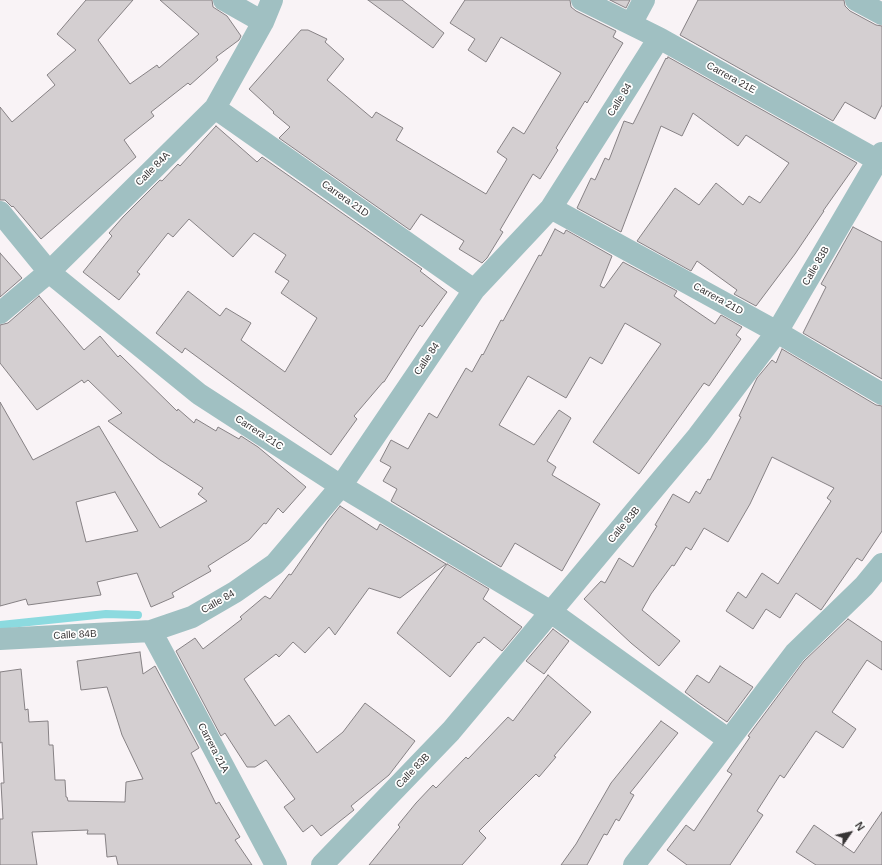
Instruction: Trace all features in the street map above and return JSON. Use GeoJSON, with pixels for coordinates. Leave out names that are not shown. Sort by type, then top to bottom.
{"type":"FeatureCollection","features":[{"type":"Feature","properties":{"kind":"street"},"geometry":{"type":"LineString","coordinates":[[224,0],[263,22]]}},
{"type":"Feature","properties":{"kind":"street","name":"Calle 84A"},"geometry":{"type":"LineString","coordinates":[[0,313],[49,272],[215,108],[263,22],[272,0]]}},
{"type":"Feature","properties":{"kind":"street","name":"Carrera 21E"},"geometry":{"type":"LineString","coordinates":[[582,0],[659,38],[880,157]]}},
{"type":"Feature","properties":{"kind":"street"},"geometry":{"type":"LineString","coordinates":[[632,24],[644,0]]}},
{"type":"Feature","properties":{"kind":"street"},"geometry":{"type":"LineString","coordinates":[[856,0],[882,14]]}},
{"type":"Feature","properties":{"kind":"street","name":"Calle 84"},"geometry":{"type":"LineString","coordinates":[[150,631],[192,617],[235,592],[275,564],[341,486],[474,290],[551,208],[659,38]]}},
{"type":"Feature","properties":{"kind":"street","name":"Carrera 21D"},"geometry":{"type":"LineString","coordinates":[[215,108],[474,290]]}},
{"type":"Feature","properties":{"kind":"street","name":"Calle 83B"},"geometry":{"type":"LineString","coordinates":[[322,865],[451,731],[698,436],[777,332],[880,157]]}},
{"type":"Feature","properties":{"kind":"street","name":"Carrera 21D"},"geometry":{"type":"LineString","coordinates":[[551,208],[777,332],[882,394]]}},
{"type":"Feature","properties":{"kind":"street","name":"Carrera 21C"},"geometry":{"type":"LineString","coordinates":[[0,212],[49,272],[199,394],[341,486],[551,612],[729,740]]}},
{"type":"Feature","properties":{"kind":"street"},"geometry":{"type":"LineString","coordinates":[[634,865],[795,653],[864,586],[882,564]]}},
{"type":"Feature","properties":{"kind":"street","name":"Calle 84B"},"geometry":{"type":"LineString","coordinates":[[0,639],[150,631]]}},
{"type":"Feature","properties":{"kind":"street","name":"Carrera 21A"},"geometry":{"type":"LineString","coordinates":[[150,631],[276,865]]}},
{"type":"Feature","properties":{"kind":"building"},"geometry":{"type":"Polygon","coordinates":[[[86,0],[133,0],[98,40],[130,84],[157,65],[159,68],[199,34],[160,0],[212,0],[213,7],[227,16],[241,36],[239,40],[216,57],[218,60],[190,85],[188,83],[151,112],[154,116],[124,140],[136,157],[41,239],[13,206],[12,207],[5,200],[0,200],[0,107],[12,122],[55,85],[47,75],[76,50],[57,34],[86,0]]]}},
{"type":"Feature","properties":{"kind":"building"},"geometry":{"type":"Polygon","coordinates":[[[368,0],[402,0],[444,33],[433,48],[368,0]]]}},
{"type":"Feature","properties":{"kind":"building"},"geometry":{"type":"Polygon","coordinates":[[[465,0],[570,0],[571,7],[576,11],[616,31],[613,37],[623,43],[587,103],[585,101],[556,148],[558,150],[540,179],[533,174],[500,230],[503,232],[487,258],[482,263],[459,249],[464,241],[421,214],[410,230],[279,138],[290,127],[273,113],[274,112],[249,89],[301,30],[308,30],[327,39],[325,42],[344,59],[327,80],[372,118],[376,112],[403,128],[396,140],[486,194],[507,159],[497,152],[513,127],[524,134],[561,73],[501,37],[486,62],[468,50],[475,39],[450,23],[465,0]]]}},
{"type":"Feature","properties":{"kind":"building"},"geometry":{"type":"Polygon","coordinates":[[[610,0],[630,0],[626,8],[610,0]]]}},
{"type":"Feature","properties":{"kind":"building"},"geometry":{"type":"Polygon","coordinates":[[[698,0],[844,0],[845,6],[850,11],[876,25],[882,26],[882,105],[875,119],[845,102],[833,121],[680,35],[698,0]]]}},
{"type":"Feature","properties":{"kind":"building"},"geometry":{"type":"Polygon","coordinates":[[[668,57],[857,163],[795,254],[756,306],[734,294],[737,290],[697,261],[691,271],[637,241],[675,188],[699,205],[716,183],[743,205],[749,196],[760,203],[789,163],[746,135],[738,146],[693,113],[682,136],[661,126],[621,232],[577,208],[591,178],[595,180],[605,158],[609,160],[624,121],[633,124],[666,58],[667,59],[668,57]]]}},
{"type":"Feature","properties":{"kind":"building"},"geometry":{"type":"Polygon","coordinates":[[[216,126],[257,162],[262,157],[422,269],[420,271],[447,292],[422,327],[420,325],[384,382],[354,416],[357,419],[331,455],[185,348],[182,353],[156,333],[188,291],[220,316],[226,308],[251,323],[241,340],[285,372],[317,318],[281,293],[289,281],[275,272],[286,255],[254,233],[233,257],[189,219],[173,237],[168,233],[137,272],[140,274],[119,300],[83,272],[112,236],[109,233],[123,217],[160,180],[162,181],[178,164],[180,166],[216,126]]]}},
{"type":"Feature","properties":{"kind":"building"},"geometry":{"type":"Polygon","coordinates":[[[853,227],[882,242],[882,379],[803,333],[826,287],[821,284],[853,227]]]}},
{"type":"Feature","properties":{"kind":"building"},"geometry":{"type":"Polygon","coordinates":[[[555,229],[564,234],[566,230],[612,256],[600,286],[604,288],[623,262],[677,291],[674,296],[715,324],[721,315],[742,327],[736,335],[741,339],[709,386],[704,383],[639,474],[593,442],[661,344],[625,323],[602,364],[590,357],[566,398],[528,376],[499,425],[534,445],[559,410],[571,418],[547,461],[556,467],[552,475],[600,504],[562,571],[515,543],[501,567],[391,501],[397,489],[383,481],[391,467],[380,461],[391,440],[408,449],[429,413],[437,418],[466,368],[472,372],[482,354],[483,355],[501,320],[503,321],[539,255],[541,256],[555,229]]]}},
{"type":"Feature","properties":{"kind":"building"},"geometry":{"type":"Polygon","coordinates":[[[0,253],[22,278],[0,297],[0,253]]]}},
{"type":"Feature","properties":{"kind":"building"},"geometry":{"type":"Polygon","coordinates":[[[39,296],[84,350],[100,336],[118,357],[120,355],[177,411],[178,409],[194,423],[196,419],[216,431],[218,427],[239,439],[241,436],[258,447],[306,487],[283,513],[278,508],[266,524],[264,523],[249,540],[208,566],[211,571],[172,593],[174,597],[151,607],[137,573],[97,582],[101,595],[28,605],[26,599],[0,606],[0,402],[33,460],[99,426],[160,528],[207,501],[198,494],[203,488],[160,460],[108,421],[122,413],[88,380],[84,383],[82,380],[37,410],[0,363],[0,325],[8,323],[39,296]],[[115,492],[76,502],[86,542],[138,531],[115,492]]]}},
{"type":"Feature","properties":{"kind":"building"},"geometry":{"type":"Polygon","coordinates":[[[782,349],[876,405],[882,406],[882,531],[862,561],[857,558],[821,610],[796,593],[780,618],[766,609],[753,629],[726,611],[738,592],[746,598],[762,573],[778,584],[831,501],[827,498],[834,488],[772,457],[750,504],[728,542],[704,528],[691,550],[686,547],[674,566],[672,565],[651,594],[642,610],[680,641],[659,666],[631,643],[584,599],[601,581],[605,583],[619,558],[633,567],[657,526],[655,525],[673,494],[689,503],[696,491],[700,494],[708,479],[710,480],[741,417],[739,416],[757,378],[772,360],[776,363],[782,349]]]}},
{"type":"Feature","properties":{"kind":"building"},"geometry":{"type":"Polygon","coordinates":[[[340,506],[377,530],[380,524],[446,564],[400,598],[369,588],[335,635],[329,627],[305,653],[293,642],[279,657],[276,654],[244,679],[275,726],[289,715],[317,753],[343,732],[365,703],[415,741],[389,775],[351,806],[354,810],[321,836],[312,825],[303,832],[284,807],[295,799],[266,760],[255,767],[247,767],[225,733],[221,736],[176,651],[195,638],[203,649],[242,619],[240,617],[265,596],[270,599],[289,574],[291,575],[340,506]]]}},
{"type":"Feature","properties":{"kind":"building"},"geometry":{"type":"Polygon","coordinates":[[[447,564],[489,589],[483,599],[522,627],[502,651],[484,637],[479,643],[478,642],[450,677],[397,633],[447,564]]]}},
{"type":"Feature","properties":{"kind":"building"},"geometry":{"type":"Polygon","coordinates":[[[848,619],[882,642],[882,670],[867,660],[832,712],[856,729],[843,748],[816,731],[784,778],[780,775],[757,811],[763,815],[730,865],[687,865],[667,850],[686,825],[694,831],[732,774],[727,771],[750,737],[748,736],[804,661],[848,619]]]}},
{"type":"Feature","properties":{"kind":"building"},"geometry":{"type":"Polygon","coordinates":[[[553,629],[569,641],[544,674],[526,661],[553,629]]]}},
{"type":"Feature","properties":{"kind":"building"},"geometry":{"type":"Polygon","coordinates":[[[140,652],[143,674],[155,666],[199,748],[191,753],[216,804],[219,802],[240,837],[235,840],[252,865],[118,865],[116,856],[107,857],[105,834],[87,834],[88,830],[32,832],[37,865],[0,865],[0,819],[3,819],[1,783],[4,783],[2,742],[0,743],[0,672],[21,669],[25,710],[28,709],[29,722],[48,721],[49,745],[53,745],[55,780],[65,780],[66,797],[68,801],[125,802],[126,782],[143,779],[122,735],[107,687],[81,690],[77,661],[140,652]]]}},
{"type":"Feature","properties":{"kind":"building"},"geometry":{"type":"Polygon","coordinates":[[[720,666],[753,687],[727,722],[685,692],[697,675],[709,683],[720,666]]]}},
{"type":"Feature","properties":{"kind":"building"},"geometry":{"type":"Polygon","coordinates":[[[548,675],[591,712],[554,756],[556,757],[539,777],[536,774],[479,831],[486,838],[462,865],[369,865],[400,827],[398,825],[416,803],[433,785],[436,788],[466,757],[468,759],[508,717],[513,721],[548,675]]]}},
{"type":"Feature","properties":{"kind":"building"},"geometry":{"type":"Polygon","coordinates":[[[661,721],[678,733],[630,793],[634,795],[619,821],[616,819],[607,835],[604,834],[587,865],[561,865],[576,844],[611,783],[661,721]]]}},
{"type":"Feature","properties":{"kind":"building"},"geometry":{"type":"Polygon","coordinates":[[[882,812],[882,865],[816,865],[796,852],[814,825],[854,853],[882,812]]]}},
{"type":"Feature","properties":{"kind":"waterway"},"geometry":{"type":"LineString","coordinates":[[0,625],[106,614],[138,615]]}}]}
